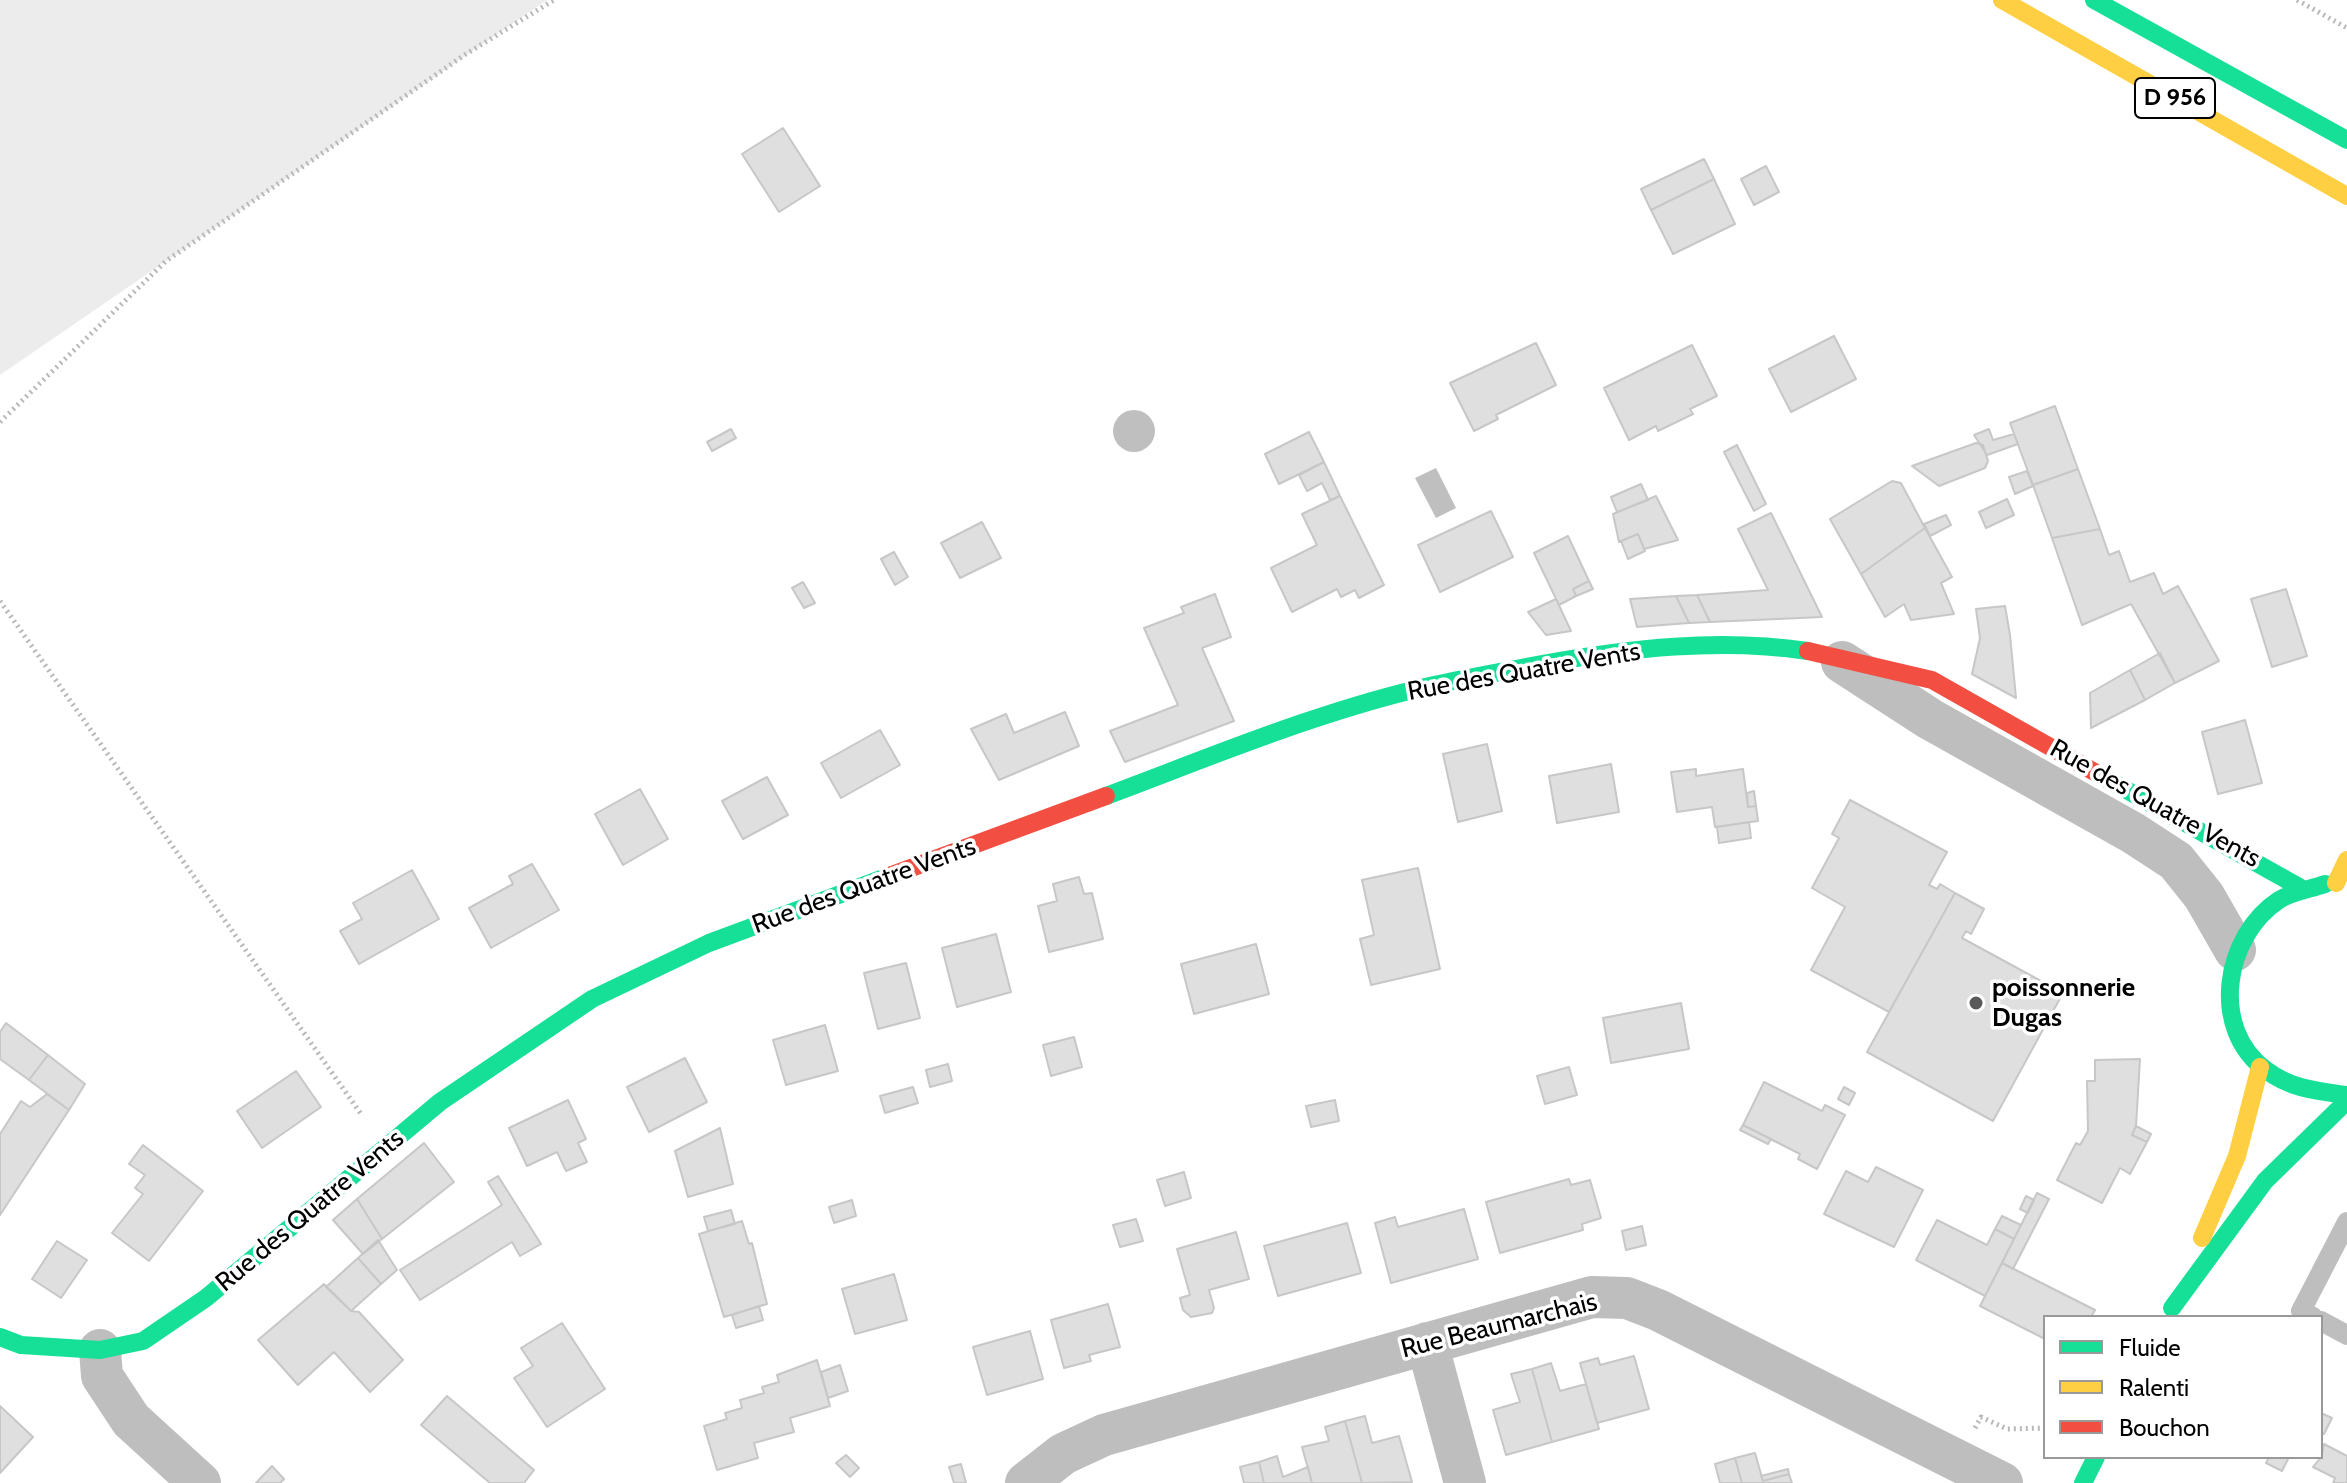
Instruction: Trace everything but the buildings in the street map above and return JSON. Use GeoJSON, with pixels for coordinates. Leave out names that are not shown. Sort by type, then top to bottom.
{"type":"FeatureCollection","features":[{"type":"Feature","properties":{"kind":"main road","name":"D 956"},"geometry":{"type":"LineString","coordinates":[[2002,0],[2347,196]]}},
{"type":"Feature","properties":{"kind":"main road","name":"D 956"},"geometry":{"type":"LineString","coordinates":[[2094,0],[2347,140]]}},
{"type":"Feature","properties":{"kind":"main road","name":"Rue des Quatre Vents"},"geometry":{"type":"LineString","coordinates":[[0,1337],[21,1345],[100,1350],[143,1341],[206,1298],[440,1102],[592,999],[709,943],[1275,733],[1432,685],[1587,656],[1688,645],[1765,645],[1831,655],[1932,680],[2301,888]]}},
{"type":"Feature","properties":{"kind":"main road"},"geometry":{"type":"LineString","coordinates":[[2347,860],[2341,883],[2301,888],[2273,901],[2251,923],[2235,950],[2228,980],[2230,1012],[2240,1041],[2260,1067],[2290,1087],[2347,1098]]}},
{"type":"Feature","properties":{"kind":"main road"},"geometry":{"type":"LineString","coordinates":[[2170,1312],[2237,1156],[2260,1067]]}},
{"type":"Feature","properties":{"kind":"main road"},"geometry":{"type":"LineString","coordinates":[[2170,1312],[2265,1181],[2347,1098]]}},
{"type":"Feature","properties":{"kind":"main road"},"geometry":{"type":"LineString","coordinates":[[2083,1483],[2095,1459]]}},
{"type":"Feature","properties":{"kind":"street","name":"Rue des Quatre Vents"},"geometry":{"type":"LineString","coordinates":[[1831,655],[1930,719],[2176,861],[2204,896],[2235,950]]}},
{"type":"Feature","properties":{"kind":"street","name":"Rue Beaumarchais"},"geometry":{"type":"LineString","coordinates":[[1026,1483],[1063,1454],[1104,1435],[1592,1297],[1627,1298],[1658,1310],[2002,1483]]}},
{"type":"Feature","properties":{"kind":"street"},"geometry":{"type":"LineString","coordinates":[[1427,1343],[1465,1483]]}},
{"type":"Feature","properties":{"kind":"street"},"geometry":{"type":"LineString","coordinates":[[100,1350],[102,1376],[131,1420],[200,1483]]}},
{"type":"Feature","properties":{"kind":"lane"},"geometry":{"type":"LineString","coordinates":[[2309,1315],[2301,1311],[2347,1222]]}},
{"type":"Feature","properties":{"kind":"lane"},"geometry":{"type":"LineString","coordinates":[[2323,1322],[2347,1335]]}},
{"type":"Feature","properties":{"kind":"path"},"geometry":{"type":"LineString","coordinates":[[0,422],[166,261],[466,54],[554,0]]}},
{"type":"Feature","properties":{"kind":"path"},"geometry":{"type":"LineString","coordinates":[[2297,0],[2347,28]]}},
{"type":"Feature","properties":{"kind":"path"},"geometry":{"type":"LineString","coordinates":[[0,601],[384,1148]]}},
{"type":"Feature","properties":{"kind":"path"},"geometry":{"type":"LineString","coordinates":[[1971,1437],[1981,1417],[2007,1429],[2043,1428]]}},
{"type":"Feature","properties":{"kind":"shaded area"},"geometry":{"type":"Polygon","coordinates":[[[0,0],[547,0],[0,375],[0,0]]]}},
{"type":"Feature","properties":{"kind":"shaded area"},"geometry":{"type":"Polygon","coordinates":[[[1134,410],[1149,416],[1155,431],[1149,446],[1134,452],[1119,446],[1113,431],[1119,416],[1134,410]]]}},
{"type":"Feature","properties":{"kind":"shaded area"},"geometry":{"type":"Polygon","coordinates":[[[1436,468],[1456,508],[1436,518],[1415,478],[1436,468]]]}},
{"type":"Feature","properties":{"kind":"traffic: fast"},"geometry":{"type":"LineString","coordinates":[[2094,0],[2347,140]]}},
{"type":"Feature","properties":{"kind":"traffic: fast"},"geometry":{"type":"LineString","coordinates":[[1106,796],[1309,721],[1392,695],[1448,682],[1641,649],[1741,645],[1808,651]]}},
{"type":"Feature","properties":{"kind":"traffic: fast"},"geometry":{"type":"LineString","coordinates":[[2098,774],[2301,888]]}},
{"type":"Feature","properties":{"kind":"traffic: fast"},"geometry":{"type":"LineString","coordinates":[[0,1337],[21,1345],[100,1350],[143,1341],[206,1298],[440,1102],[592,999],[709,943],[892,875]]}},
{"type":"Feature","properties":{"kind":"traffic: fast"},"geometry":{"type":"LineString","coordinates":[[2325,884],[2284,897],[2260,916],[2246,936],[2236,959],[2230,983],[2231,1008],[2236,1031],[2248,1052],[2266,1070],[2295,1085],[2347,1095]]}},
{"type":"Feature","properties":{"kind":"traffic: fast"},"geometry":{"type":"LineString","coordinates":[[2172,1308],[2265,1181],[2347,1101]]}},
{"type":"Feature","properties":{"kind":"traffic: fast"},"geometry":{"type":"LineString","coordinates":[[2083,1483],[2095,1459]]}},
{"type":"Feature","properties":{"kind":"traffic: slow"},"geometry":{"type":"LineString","coordinates":[[2002,0],[2347,196]]}},
{"type":"Feature","properties":{"kind":"traffic: slow"},"geometry":{"type":"LineString","coordinates":[[2336,883],[2347,860]]}},
{"type":"Feature","properties":{"kind":"traffic: slow"},"geometry":{"type":"LineString","coordinates":[[2202,1238],[2237,1156],[2260,1067]]}},
{"type":"Feature","properties":{"kind":"traffic: jam"},"geometry":{"type":"LineString","coordinates":[[1808,651],[1932,680],[2098,774]]}},
{"type":"Feature","properties":{"kind":"traffic: jam"},"geometry":{"type":"LineString","coordinates":[[892,875],[1106,796]]}},
{"type":"Feature","properties":{"kind":"place","name":"poissonnerie Dugas"},"geometry":{"type":"Point","coordinates":[1976,1003]}}]}
